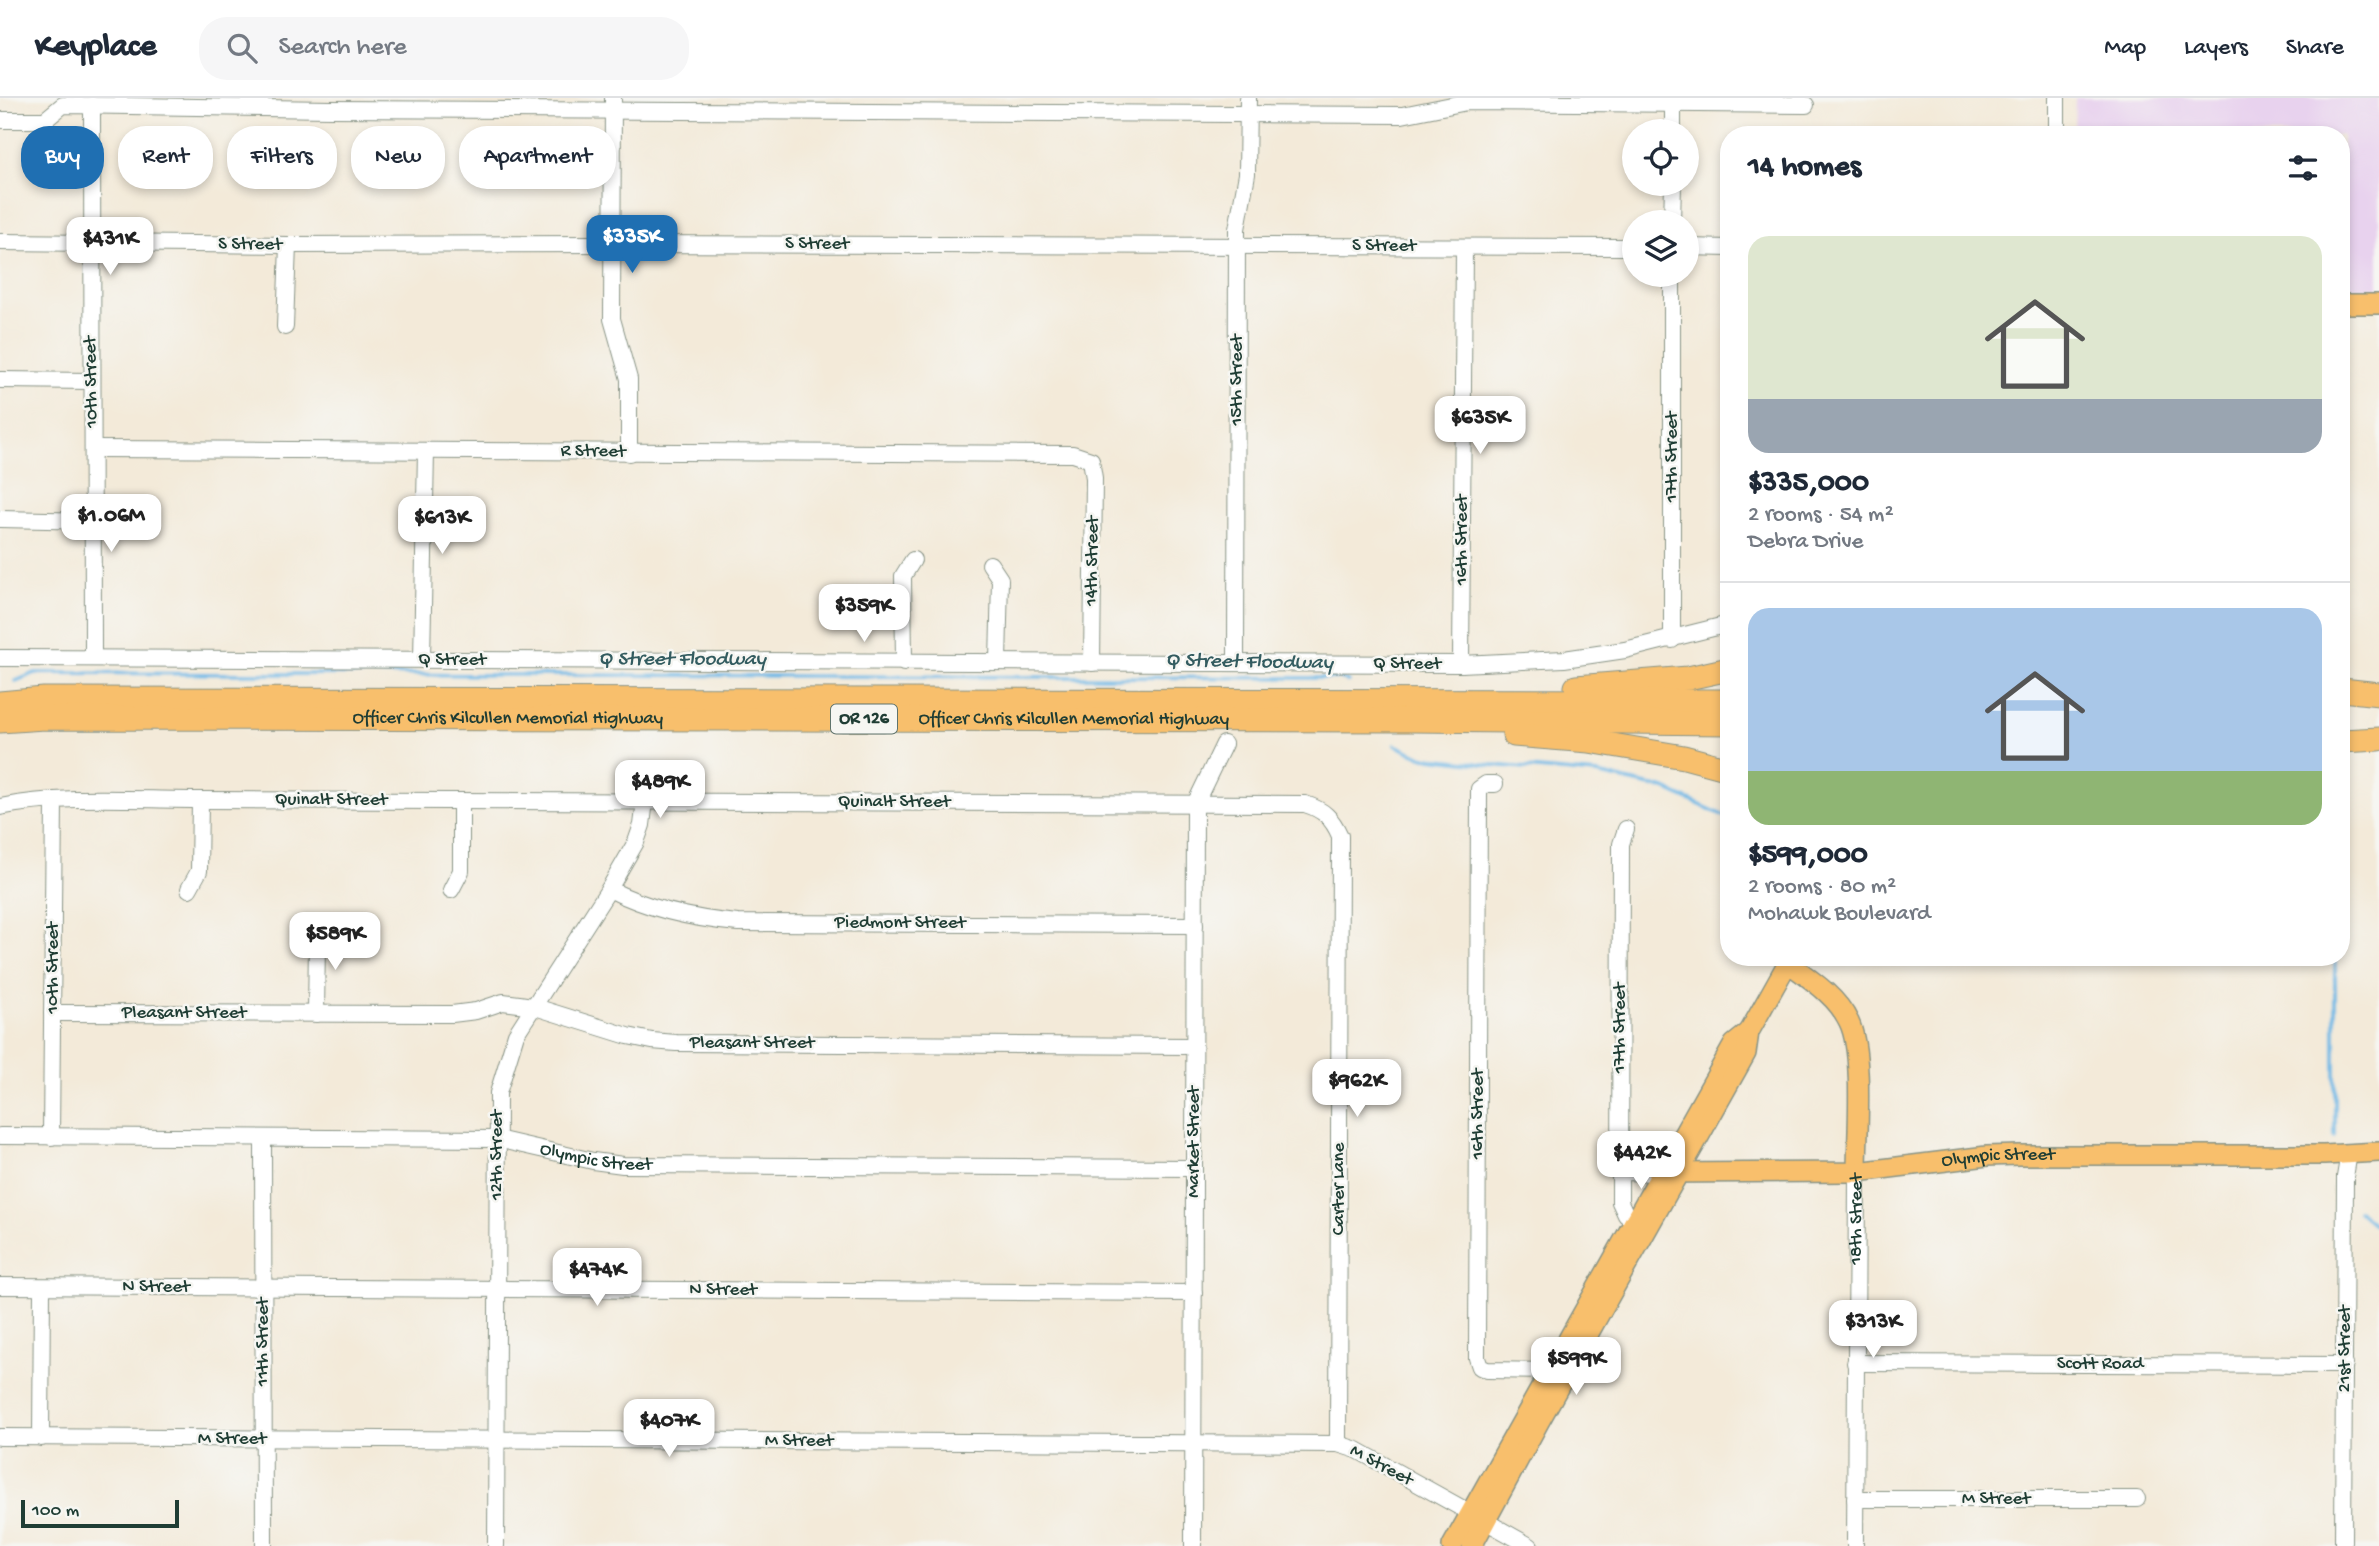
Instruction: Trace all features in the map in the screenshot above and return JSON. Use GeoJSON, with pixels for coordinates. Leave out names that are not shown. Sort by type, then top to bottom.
{"type":"FeatureCollection","features":[{"type":"Feature","properties":{"kind":"highway"},"geometry":{"type":"LineString","coordinates":[[1466,701],[1494,691],[1630,684],[1688,678],[1720,671]]}},
{"type":"Feature","properties":{"kind":"highway"},"geometry":{"type":"LineString","coordinates":[[2350,692],[2379,694]]}},
{"type":"Feature","properties":{"kind":"highway","name":"Officer Chris Kilcullen Memorial Highway"},"geometry":{"type":"LineString","coordinates":[[0,703],[44,699],[1720,701]]}},
{"type":"Feature","properties":{"kind":"highway"},"geometry":{"type":"LineString","coordinates":[[2350,701],[2379,701]]}},
{"type":"Feature","properties":{"kind":"highway","name":"Officer Chris Kilcullen Memorial Highway"},"geometry":{"type":"LineString","coordinates":[[0,722],[44,718],[1450,720],[1720,723]]}},
{"type":"Feature","properties":{"kind":"highway"},"geometry":{"type":"LineString","coordinates":[[1450,720],[1487,733],[1589,741],[1684,757],[1720,767]]}},
{"type":"Feature","properties":{"kind":"highway"},"geometry":{"type":"LineString","coordinates":[[2350,729],[2379,730]]}},
{"type":"Feature","properties":{"kind":"highway"},"geometry":{"type":"LineString","coordinates":[[2350,741],[2379,739]]}},
{"type":"Feature","properties":{"kind":"main road"},"geometry":{"type":"LineString","coordinates":[[2350,304],[2379,304]]}},
{"type":"Feature","properties":{"kind":"main road"},"geometry":{"type":"LineString","coordinates":[[1452,1546],[1478,1519],[1671,1173],[1746,1053],[1749,1032],[1786,966]]}},
{"type":"Feature","properties":{"kind":"main road","name":"18th Street"},"geometry":{"type":"LineString","coordinates":[[1796,966],[1832,997],[1849,1021],[1856,1041],[1857,1172]]}},
{"type":"Feature","properties":{"kind":"main road","name":"Olympic Street"},"geometry":{"type":"LineString","coordinates":[[1671,1173],[1857,1172],[1987,1156],[2379,1152]]}},
{"type":"Feature","properties":{"kind":"main road"},"geometry":{"type":"LineString","coordinates":[[1560,1371],[1636,1221],[1671,1173]]}},
{"type":"Feature","properties":{"kind":"main road"},"geometry":{"type":"LineString","coordinates":[[1472,1546],[1478,1519]]}},
{"type":"Feature","properties":{"kind":"street"},"geometry":{"type":"LineString","coordinates":[[2057,98],[2057,126]]}},
{"type":"Feature","properties":{"kind":"street"},"geometry":{"type":"LineString","coordinates":[[0,120],[45,120],[60,101],[92,105],[1248,106],[1402,115],[1467,102],[1673,101],[1806,105]]}},
{"type":"Feature","properties":{"kind":"street"},"geometry":{"type":"LineString","coordinates":[[1673,101],[1673,119]]}},
{"type":"Feature","properties":{"kind":"street","name":"10th Street"},"geometry":{"type":"LineString","coordinates":[[92,105],[93,658]]}},
{"type":"Feature","properties":{"kind":"street"},"geometry":{"type":"LineString","coordinates":[[614,105],[612,319],[629,379],[629,453]]}},
{"type":"Feature","properties":{"kind":"street","name":"15th Street"},"geometry":{"type":"LineString","coordinates":[[1236,663],[1236,245],[1247,174],[1248,106]]}},
{"type":"Feature","properties":{"kind":"street","name":"S Street"},"geometry":{"type":"LineString","coordinates":[[0,243],[1622,247]]}},
{"type":"Feature","properties":{"kind":"street"},"geometry":{"type":"LineString","coordinates":[[285,327],[288,245]]}},
{"type":"Feature","properties":{"kind":"street","name":"16th Street"},"geometry":{"type":"LineString","coordinates":[[1461,664],[1464,247]]}},
{"type":"Feature","properties":{"kind":"street"},"geometry":{"type":"LineString","coordinates":[[1699,247],[1720,248]]}},
{"type":"Feature","properties":{"kind":"street","name":"17th Street"},"geometry":{"type":"LineString","coordinates":[[1672,287],[1672,640]]}},
{"type":"Feature","properties":{"kind":"street"},"geometry":{"type":"LineString","coordinates":[[0,380],[92,381]]}},
{"type":"Feature","properties":{"kind":"street","name":"R Street"},"geometry":{"type":"LineString","coordinates":[[93,449],[1073,454],[1091,460]]}},
{"type":"Feature","properties":{"kind":"street"},"geometry":{"type":"LineString","coordinates":[[422,660],[426,451]]}},
{"type":"Feature","properties":{"kind":"street","name":"14th Street"},"geometry":{"type":"LineString","coordinates":[[1091,460],[1094,478],[1092,663]]}},
{"type":"Feature","properties":{"kind":"street"},"geometry":{"type":"LineString","coordinates":[[0,519],[93,521]]}},
{"type":"Feature","properties":{"kind":"street"},"geometry":{"type":"LineString","coordinates":[[904,663],[903,576],[913,560]]}},
{"type":"Feature","properties":{"kind":"street"},"geometry":{"type":"LineString","coordinates":[[990,564],[1000,579],[998,662]]}},
{"type":"Feature","properties":{"kind":"street","name":"Q Street"},"geometry":{"type":"LineString","coordinates":[[0,658],[1461,664],[1564,659],[1625,650],[1720,627]]}},
{"type":"Feature","properties":{"kind":"street","name":"Market Street"},"geometry":{"type":"LineString","coordinates":[[1193,1546],[1195,804],[1224,744]]}},
{"type":"Feature","properties":{"kind":"street","name":"16th Street"},"geometry":{"type":"LineString","coordinates":[[1495,784],[1486,784],[1479,789],[1477,1358],[1480,1367],[1487,1370],[1560,1371]]}},
{"type":"Feature","properties":{"kind":"street","name":"10th Street"},"geometry":{"type":"LineString","coordinates":[[51,1137],[54,800]]}},
{"type":"Feature","properties":{"kind":"street","name":"Quinalt Street"},"geometry":{"type":"LineString","coordinates":[[0,807],[54,800],[1304,804],[1325,813]]}},
{"type":"Feature","properties":{"kind":"street"},"geometry":{"type":"LineString","coordinates":[[189,889],[199,872],[200,800]]}},
{"type":"Feature","properties":{"kind":"street"},"geometry":{"type":"LineString","coordinates":[[451,890],[461,872],[461,801]]}},
{"type":"Feature","properties":{"kind":"street","name":"12th Street"},"geometry":{"type":"LineString","coordinates":[[496,1546],[498,1093],[516,1034],[636,842],[642,825],[645,802]]}},
{"type":"Feature","properties":{"kind":"street","name":"Carter Lane"},"geometry":{"type":"LineString","coordinates":[[1325,813],[1334,822],[1340,836],[1338,1444]]}},
{"type":"Feature","properties":{"kind":"street","name":"17th Street"},"geometry":{"type":"LineString","coordinates":[[1626,829],[1621,844],[1620,1172],[1621,1208],[1636,1221]]}},
{"type":"Feature","properties":{"kind":"street","name":"Piedmont Street"},"geometry":{"type":"LineString","coordinates":[[609,889],[664,911],[699,919],[738,923],[1195,925]]}},
{"type":"Feature","properties":{"kind":"street"},"geometry":{"type":"LineString","coordinates":[[316,1014],[317,943],[326,924]]}},
{"type":"Feature","properties":{"kind":"street","name":"Pleasant Street"},"geometry":{"type":"LineString","coordinates":[[52,1013],[452,1014],[476,1011],[503,1002],[532,1006],[628,1036],[664,1042],[1195,1046]]}},
{"type":"Feature","properties":{"kind":"street","name":"Olympic Street"},"geometry":{"type":"LineString","coordinates":[[0,1136],[497,1139],[593,1161],[623,1165],[1194,1168]]}},
{"type":"Feature","properties":{"kind":"street","name":"11th Street"},"geometry":{"type":"LineString","coordinates":[[263,1138],[264,1546]]}},
{"type":"Feature","properties":{"kind":"street","name":"21st Street"},"geometry":{"type":"LineString","coordinates":[[2343,1546],[2345,1177],[2349,1153]]}},
{"type":"Feature","properties":{"kind":"street","name":"Olympic Street"},"geometry":{"type":"LineString","coordinates":[[1620,1172],[1671,1173]]}},
{"type":"Feature","properties":{"kind":"street","name":"18th Street"},"geometry":{"type":"LineString","coordinates":[[1855,1546],[1857,1172]]}},
{"type":"Feature","properties":{"kind":"street","name":"N Street"},"geometry":{"type":"LineString","coordinates":[[0,1286],[1194,1293]]}},
{"type":"Feature","properties":{"kind":"street"},"geometry":{"type":"LineString","coordinates":[[41,1438],[42,1287]]}},
{"type":"Feature","properties":{"kind":"street","name":"Scott Road"},"geometry":{"type":"LineString","coordinates":[[1855,1363],[2345,1365]]}},
{"type":"Feature","properties":{"kind":"street","name":"M Street"},"geometry":{"type":"LineString","coordinates":[[0,1437],[1338,1444],[1356,1450],[1530,1546]]}},
{"type":"Feature","properties":{"kind":"street","name":"M Street"},"geometry":{"type":"LineString","coordinates":[[1855,1499],[2137,1499]]}},
{"type":"Feature","properties":{"kind":"shaded area"},"geometry":{"type":"Polygon","coordinates":[[[2075,98],[2379,98],[2379,288],[2350,288],[2350,126],[2074,126],[2075,98]]]}},
{"type":"Feature","properties":{"kind":"waterway","name":"Q Street Floodway"},"geometry":{"type":"LineString","coordinates":[[16,681],[35,673],[1338,678],[1348,682]]}},
{"type":"Feature","properties":{"kind":"waterway","name":"Q Street Floodway"},"geometry":{"type":"LineString","coordinates":[[1395,745],[1422,757],[1597,774],[1665,789],[1720,814]]}},
{"type":"Feature","properties":{"kind":"waterway","name":"Q Street Floodway"},"geometry":{"type":"LineString","coordinates":[[2335,966],[2335,1136]]}},
{"type":"Feature","properties":{"kind":"waterway","name":"Q Street Floodway"},"geometry":{"type":"LineString","coordinates":[[2358,1211],[2379,1229]]}}]}
